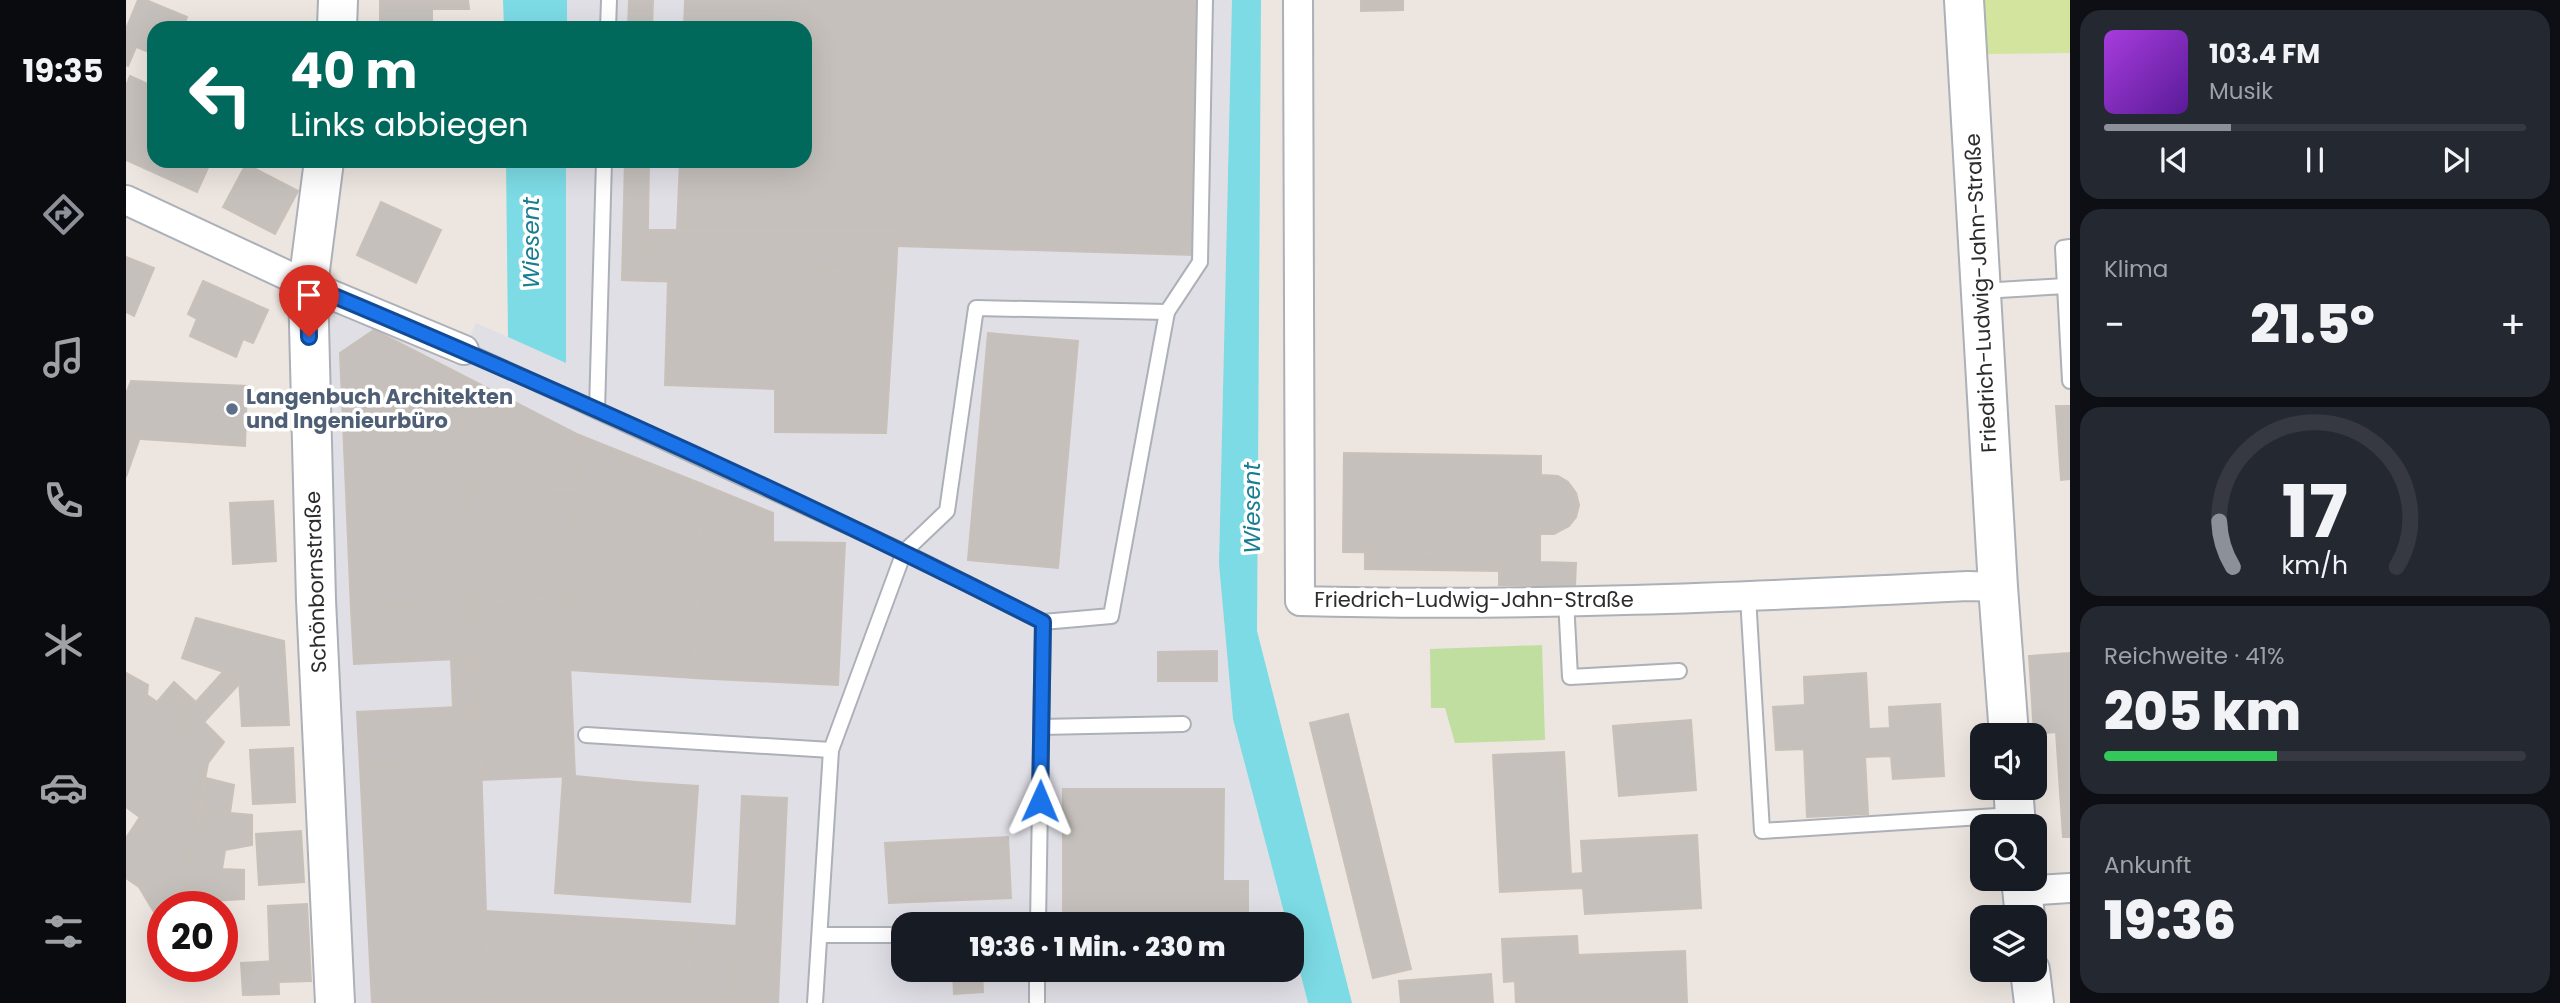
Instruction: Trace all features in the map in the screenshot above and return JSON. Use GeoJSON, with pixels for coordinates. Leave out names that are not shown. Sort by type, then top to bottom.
{"type":"FeatureCollection","features":[{"type":"Feature","properties":{"kind":"street"},"geometry":{"type":"LineString","coordinates":[[337,21],[338,0]]}},
{"type":"Feature","properties":{"kind":"street","name":"Friedrich-Ludwig-Jahn-Straße"},"geometry":{"type":"LineString","coordinates":[[1298,0],[1300,601],[1372,603],[1748,597],[1968,586],[1998,587]]}},
{"type":"Feature","properties":{"kind":"street","name":"Friedrich-Ludwig-Jahn-Straße"},"geometry":{"type":"LineString","coordinates":[[1964,0],[2008,723]]}},
{"type":"Feature","properties":{"kind":"street","name":"Schönbornstraße"},"geometry":{"type":"LineString","coordinates":[[323,168],[308,285],[316,586],[335,1003]]}},
{"type":"Feature","properties":{"kind":"street"},"geometry":{"type":"LineString","coordinates":[[126,200],[308,285],[464,350]]}},
{"type":"Feature","properties":{"kind":"street"},"geometry":{"type":"LineString","coordinates":[[2023,895],[2070,888]]}},
{"type":"Feature","properties":{"kind":"street"},"geometry":{"type":"LineString","coordinates":[[2031,982],[2034,1003]]}},
{"type":"Feature","properties":{"kind":"lane"},"geometry":{"type":"LineString","coordinates":[[608,21],[609,0]]}},
{"type":"Feature","properties":{"kind":"lane"},"geometry":{"type":"LineString","coordinates":[[464,350],[904,552],[1043,622],[1111,615],[1167,312],[1200,262],[1205,0]]}},
{"type":"Feature","properties":{"kind":"lane"},"geometry":{"type":"LineString","coordinates":[[597,411],[604,168]]}},
{"type":"Feature","properties":{"kind":"lane"},"geometry":{"type":"LineString","coordinates":[[2070,247],[2063,248],[2070,381]]}},
{"type":"Feature","properties":{"kind":"lane"},"geometry":{"type":"LineString","coordinates":[[1981,291],[2064,286]]}},
{"type":"Feature","properties":{"kind":"lane"},"geometry":{"type":"LineString","coordinates":[[815,1003],[831,750],[904,552],[947,511],[976,308],[1167,312]]}},
{"type":"Feature","properties":{"kind":"lane"},"geometry":{"type":"LineString","coordinates":[[1748,597],[1762,831],[2014,810]]}},
{"type":"Feature","properties":{"kind":"lane"},"geometry":{"type":"LineString","coordinates":[[1566,600],[1570,677],[1679,671]]}},
{"type":"Feature","properties":{"kind":"lane"},"geometry":{"type":"LineString","coordinates":[[1038,912],[1043,622]]}},
{"type":"Feature","properties":{"kind":"lane"},"geometry":{"type":"LineString","coordinates":[[1041,727],[1183,724]]}},
{"type":"Feature","properties":{"kind":"lane"},"geometry":{"type":"LineString","coordinates":[[586,735],[831,750]]}},
{"type":"Feature","properties":{"kind":"lane"},"geometry":{"type":"LineString","coordinates":[[820,935],[891,935]]}},
{"type":"Feature","properties":{"kind":"lane"},"geometry":{"type":"LineString","coordinates":[[1037,982],[1037,1003]]}},
{"type":"Feature","properties":{"kind":"shaded area"},"geometry":{"type":"Polygon","coordinates":[[[567,0],[1232,0],[1219,564],[1233,719],[1284,912],[891,912],[891,982],[1303,982],[1308,1003],[350,1003],[319,303],[457,366],[476,323],[565,362],[566,168],[812,168],[812,21],[567,21],[567,0]]]}},
{"type":"Feature","properties":{"kind":"green space"},"geometry":{"type":"Polygon","coordinates":[[[1984,0],[2070,0],[2070,53],[1985,54],[1984,0]]]}},
{"type":"Feature","properties":{"kind":"green space"},"geometry":{"type":"Polygon","coordinates":[[[1542,645],[1545,740],[1455,743],[1445,708],[1431,708],[1430,649],[1542,645]]]}},
{"type":"Feature","properties":{"kind":"water"},"geometry":{"type":"Polygon","coordinates":[[[503,0],[567,0],[567,21],[504,21],[503,0]]]}},
{"type":"Feature","properties":{"kind":"water","name":"Wiesent"},"geometry":{"type":"Polygon","coordinates":[[[1232,0],[1261,0],[1257,631],[1352,1003],[1308,1003],[1303,982],[1304,912],[1284,912],[1233,719],[1219,564],[1232,0]]]}},
{"type":"Feature","properties":{"kind":"water","name":"Wiesent"},"geometry":{"type":"Polygon","coordinates":[[[506,168],[566,168],[566,363],[508,337],[506,168]]]}},
{"type":"Feature","properties":{"kind":"building"},"geometry":{"type":"Polygon","coordinates":[[[138,0],[146,0],[187,17],[186,21],[147,21],[147,51],[126,43],[126,29],[138,0]]]}},
{"type":"Feature","properties":{"kind":"building"},"geometry":{"type":"Polygon","coordinates":[[[432,0],[468,0],[469,9],[432,9],[432,0]]]}},
{"type":"Feature","properties":{"kind":"building"},"geometry":{"type":"Polygon","coordinates":[[[629,0],[653,0],[652,21],[628,21],[629,0]]]}},
{"type":"Feature","properties":{"kind":"building"},"geometry":{"type":"Polygon","coordinates":[[[685,0],[1197,0],[1194,255],[897,246],[898,230],[677,230],[680,168],[812,168],[812,21],[684,21],[685,0]]]}},
{"type":"Feature","properties":{"kind":"building"},"geometry":{"type":"Polygon","coordinates":[[[1361,0],[1403,0],[1403,10],[1361,11],[1361,0]]]}},
{"type":"Feature","properties":{"kind":"building"},"geometry":{"type":"Polygon","coordinates":[[[380,1],[432,1],[432,21],[380,21],[380,1]]]}},
{"type":"Feature","properties":{"kind":"building"},"geometry":{"type":"Polygon","coordinates":[[[126,43],[136,47],[128,66],[126,65],[126,43]]]}},
{"type":"Feature","properties":{"kind":"building"},"geometry":{"type":"Polygon","coordinates":[[[130,76],[147,84],[147,168],[208,168],[197,192],[126,160],[126,86],[130,76]]]}},
{"type":"Feature","properties":{"kind":"building"},"geometry":{"type":"Polygon","coordinates":[[[244,168],[254,168],[298,191],[275,234],[223,207],[244,168]]]}},
{"type":"Feature","properties":{"kind":"building"},"geometry":{"type":"Polygon","coordinates":[[[625,168],[649,168],[647,281],[622,280],[625,168]]]}},
{"type":"Feature","properties":{"kind":"building"},"geometry":{"type":"Polygon","coordinates":[[[381,202],[441,230],[416,283],[357,255],[381,202]]]}},
{"type":"Feature","properties":{"kind":"building"},"geometry":{"type":"Polygon","coordinates":[[[648,230],[898,230],[896,273],[803,270],[803,284],[647,281],[648,230]]]}},
{"type":"Feature","properties":{"kind":"building"},"geometry":{"type":"Polygon","coordinates":[[[126,257],[154,268],[134,316],[126,312],[126,257]]]}},
{"type":"Feature","properties":{"kind":"building"},"geometry":{"type":"Polygon","coordinates":[[[803,270],[896,273],[886,433],[775,432],[775,389],[665,385],[668,281],[803,284],[803,270]]]}},
{"type":"Feature","properties":{"kind":"building"},"geometry":{"type":"Polygon","coordinates":[[[203,281],[268,310],[253,343],[243,339],[236,357],[190,336],[197,319],[188,314],[203,281]]]}},
{"type":"Feature","properties":{"kind":"building"},"geometry":{"type":"Polygon","coordinates":[[[374,330],[579,435],[577,489],[465,488],[474,602],[351,609],[340,353],[374,330]]]}},
{"type":"Feature","properties":{"kind":"building"},"geometry":{"type":"Polygon","coordinates":[[[988,333],[1078,341],[1058,568],[968,560],[988,333]]]}},
{"type":"Feature","properties":{"kind":"building"},"geometry":{"type":"Polygon","coordinates":[[[131,381],[247,386],[245,446],[126,438],[126,394],[131,381]]]}},
{"type":"Feature","properties":{"kind":"building"},"geometry":{"type":"Polygon","coordinates":[[[2056,406],[2070,406],[2070,479],[2061,480],[2056,406]]]}},
{"type":"Feature","properties":{"kind":"building"},"geometry":{"type":"Polygon","coordinates":[[[579,435],[702,484],[694,678],[570,670],[567,598],[579,435]]]}},
{"type":"Feature","properties":{"kind":"building"},"geometry":{"type":"Polygon","coordinates":[[[126,438],[139,440],[126,477],[126,438]]]}},
{"type":"Feature","properties":{"kind":"building"},"geometry":{"type":"Polygon","coordinates":[[[1344,453],[1541,456],[1541,475],[1558,476],[1568,482],[1576,493],[1579,505],[1576,517],[1569,526],[1554,534],[1540,534],[1540,562],[1576,563],[1575,586],[1499,585],[1499,554],[1343,552],[1344,453]]]}},
{"type":"Feature","properties":{"kind":"building"},"geometry":{"type":"Polygon","coordinates":[[[702,484],[773,513],[773,542],[845,543],[838,685],[694,678],[702,484]]]}},
{"type":"Feature","properties":{"kind":"building"},"geometry":{"type":"Polygon","coordinates":[[[465,488],[577,489],[567,598],[474,602],[465,488]]]}},
{"type":"Feature","properties":{"kind":"building"},"geometry":{"type":"Polygon","coordinates":[[[273,501],[276,561],[233,564],[230,503],[273,501]]]}},
{"type":"Feature","properties":{"kind":"building"},"geometry":{"type":"Polygon","coordinates":[[[1365,552],[1499,554],[1499,571],[1365,569],[1365,552]]]}},
{"type":"Feature","properties":{"kind":"building"},"geometry":{"type":"Polygon","coordinates":[[[567,598],[575,776],[481,780],[474,602],[567,598]]]}},
{"type":"Feature","properties":{"kind":"building"},"geometry":{"type":"Polygon","coordinates":[[[474,602],[476,658],[354,664],[351,609],[474,602]]]}},
{"type":"Feature","properties":{"kind":"building"},"geometry":{"type":"Polygon","coordinates":[[[196,618],[284,641],[289,725],[242,726],[239,677],[182,658],[196,618]]]}},
{"type":"Feature","properties":{"kind":"building"},"geometry":{"type":"Polygon","coordinates":[[[1217,651],[1217,681],[1158,681],[1158,652],[1217,651]]]}},
{"type":"Feature","properties":{"kind":"building"},"geometry":{"type":"Polygon","coordinates":[[[2070,653],[2070,837],[2063,837],[2056,732],[2047,733],[2047,723],[2033,723],[2029,656],[2070,653]]]}},
{"type":"Feature","properties":{"kind":"building"},"geometry":{"type":"Polygon","coordinates":[[[476,658],[478,706],[453,707],[451,659],[476,658]]]}},
{"type":"Feature","properties":{"kind":"building"},"geometry":{"type":"Polygon","coordinates":[[[223,672],[239,677],[239,684],[204,722],[224,742],[208,763],[175,725],[223,672]]]}},
{"type":"Feature","properties":{"kind":"building"},"geometry":{"type":"Polygon","coordinates":[[[126,673],[148,685],[147,695],[157,702],[208,763],[191,855],[126,807],[126,673]]]}},
{"type":"Feature","properties":{"kind":"building"},"geometry":{"type":"Polygon","coordinates":[[[1866,673],[1869,729],[1890,728],[1889,707],[1940,704],[1944,776],[1893,779],[1891,756],[1865,757],[1868,814],[1807,817],[1804,749],[1776,750],[1773,707],[1805,705],[1804,677],[1866,673]]]}},
{"type":"Feature","properties":{"kind":"building"},"geometry":{"type":"Polygon","coordinates":[[[174,682],[196,702],[175,725],[157,702],[174,682]]]}},
{"type":"Feature","properties":{"kind":"building"},"geometry":{"type":"Polygon","coordinates":[[[478,706],[481,761],[360,767],[357,712],[478,706]]]}},
{"type":"Feature","properties":{"kind":"building"},"geometry":{"type":"Polygon","coordinates":[[[1348,714],[1411,969],[1373,978],[1310,723],[1348,714]]]}},
{"type":"Feature","properties":{"kind":"building"},"geometry":{"type":"Polygon","coordinates":[[[1691,720],[1696,790],[1619,796],[1613,726],[1691,720]]]}},
{"type":"Feature","properties":{"kind":"building"},"geometry":{"type":"Polygon","coordinates":[[[293,748],[295,802],[253,804],[250,750],[293,748]]]}},
{"type":"Feature","properties":{"kind":"building"},"geometry":{"type":"Polygon","coordinates":[[[1564,752],[1571,874],[1583,873],[1581,841],[1697,835],[1701,908],[1585,914],[1583,888],[1500,892],[1493,755],[1564,752]]]}},
{"type":"Feature","properties":{"kind":"building"},"geometry":{"type":"Polygon","coordinates":[[[481,761],[489,1003],[372,1003],[360,767],[481,761]]]}},
{"type":"Feature","properties":{"kind":"building"},"geometry":{"type":"Polygon","coordinates":[[[563,777],[636,782],[628,898],[555,893],[563,777]]]}},
{"type":"Feature","properties":{"kind":"building"},"geometry":{"type":"Polygon","coordinates":[[[206,778],[234,785],[230,813],[200,814],[206,778]]]}},
{"type":"Feature","properties":{"kind":"building"},"geometry":{"type":"Polygon","coordinates":[[[636,782],[698,786],[690,902],[628,898],[636,782]]]}},
{"type":"Feature","properties":{"kind":"building"},"geometry":{"type":"Polygon","coordinates":[[[1063,789],[1224,789],[1223,881],[1248,881],[1248,912],[1063,912],[1063,789]]]}},
{"type":"Feature","properties":{"kind":"building"},"geometry":{"type":"Polygon","coordinates":[[[742,796],[787,798],[778,1003],[733,1003],[742,796]]]}},
{"type":"Feature","properties":{"kind":"building"},"geometry":{"type":"Polygon","coordinates":[[[200,814],[252,815],[252,845],[225,850],[222,869],[244,870],[244,899],[238,899],[238,891],[180,891],[200,814]]]}},
{"type":"Feature","properties":{"kind":"building"},"geometry":{"type":"Polygon","coordinates":[[[140,817],[191,855],[180,891],[147,891],[147,900],[139,887],[126,878],[126,838],[140,817]]]}},
{"type":"Feature","properties":{"kind":"building"},"geometry":{"type":"Polygon","coordinates":[[[301,831],[304,882],[259,885],[256,834],[301,831]]]}},
{"type":"Feature","properties":{"kind":"building"},"geometry":{"type":"Polygon","coordinates":[[[1008,837],[1011,898],[889,903],[885,843],[1008,837]]]}},
{"type":"Feature","properties":{"kind":"building"},"geometry":{"type":"Polygon","coordinates":[[[307,904],[311,981],[279,982],[278,961],[270,962],[268,906],[307,904]]]}},
{"type":"Feature","properties":{"kind":"building"},"geometry":{"type":"Polygon","coordinates":[[[486,911],[690,923],[688,1003],[489,1003],[486,911]]]}},
{"type":"Feature","properties":{"kind":"building"},"geometry":{"type":"Polygon","coordinates":[[[690,923],[736,926],[733,1003],[688,1003],[690,923]]]}},
{"type":"Feature","properties":{"kind":"building"},"geometry":{"type":"Polygon","coordinates":[[[1577,936],[1578,955],[1685,951],[1687,1003],[1516,1003],[1515,981],[1504,982],[1502,939],[1577,936]]]}},
{"type":"Feature","properties":{"kind":"building"},"geometry":{"type":"Polygon","coordinates":[[[278,961],[279,994],[243,995],[241,963],[278,961]]]}},
{"type":"Feature","properties":{"kind":"building"},"geometry":{"type":"Polygon","coordinates":[[[1491,974],[1493,1003],[1401,1003],[1399,981],[1491,974]]]}},
{"type":"Feature","properties":{"kind":"building"},"geometry":{"type":"Polygon","coordinates":[[[954,982],[983,982],[983,992],[954,994],[954,982]]]}},
{"type":"Feature","properties":{"kind":"place","name":"Langenbuch Architekten und Ingenieurbüro"},"geometry":{"type":"Point","coordinates":[232,409]}},
{"type":"Feature","properties":{"kind":"route"},"geometry":{"type":"LineString","coordinates":[[309,337],[308,285],[464,350],[857,530],[1043,622],[1040,801]]}}]}
